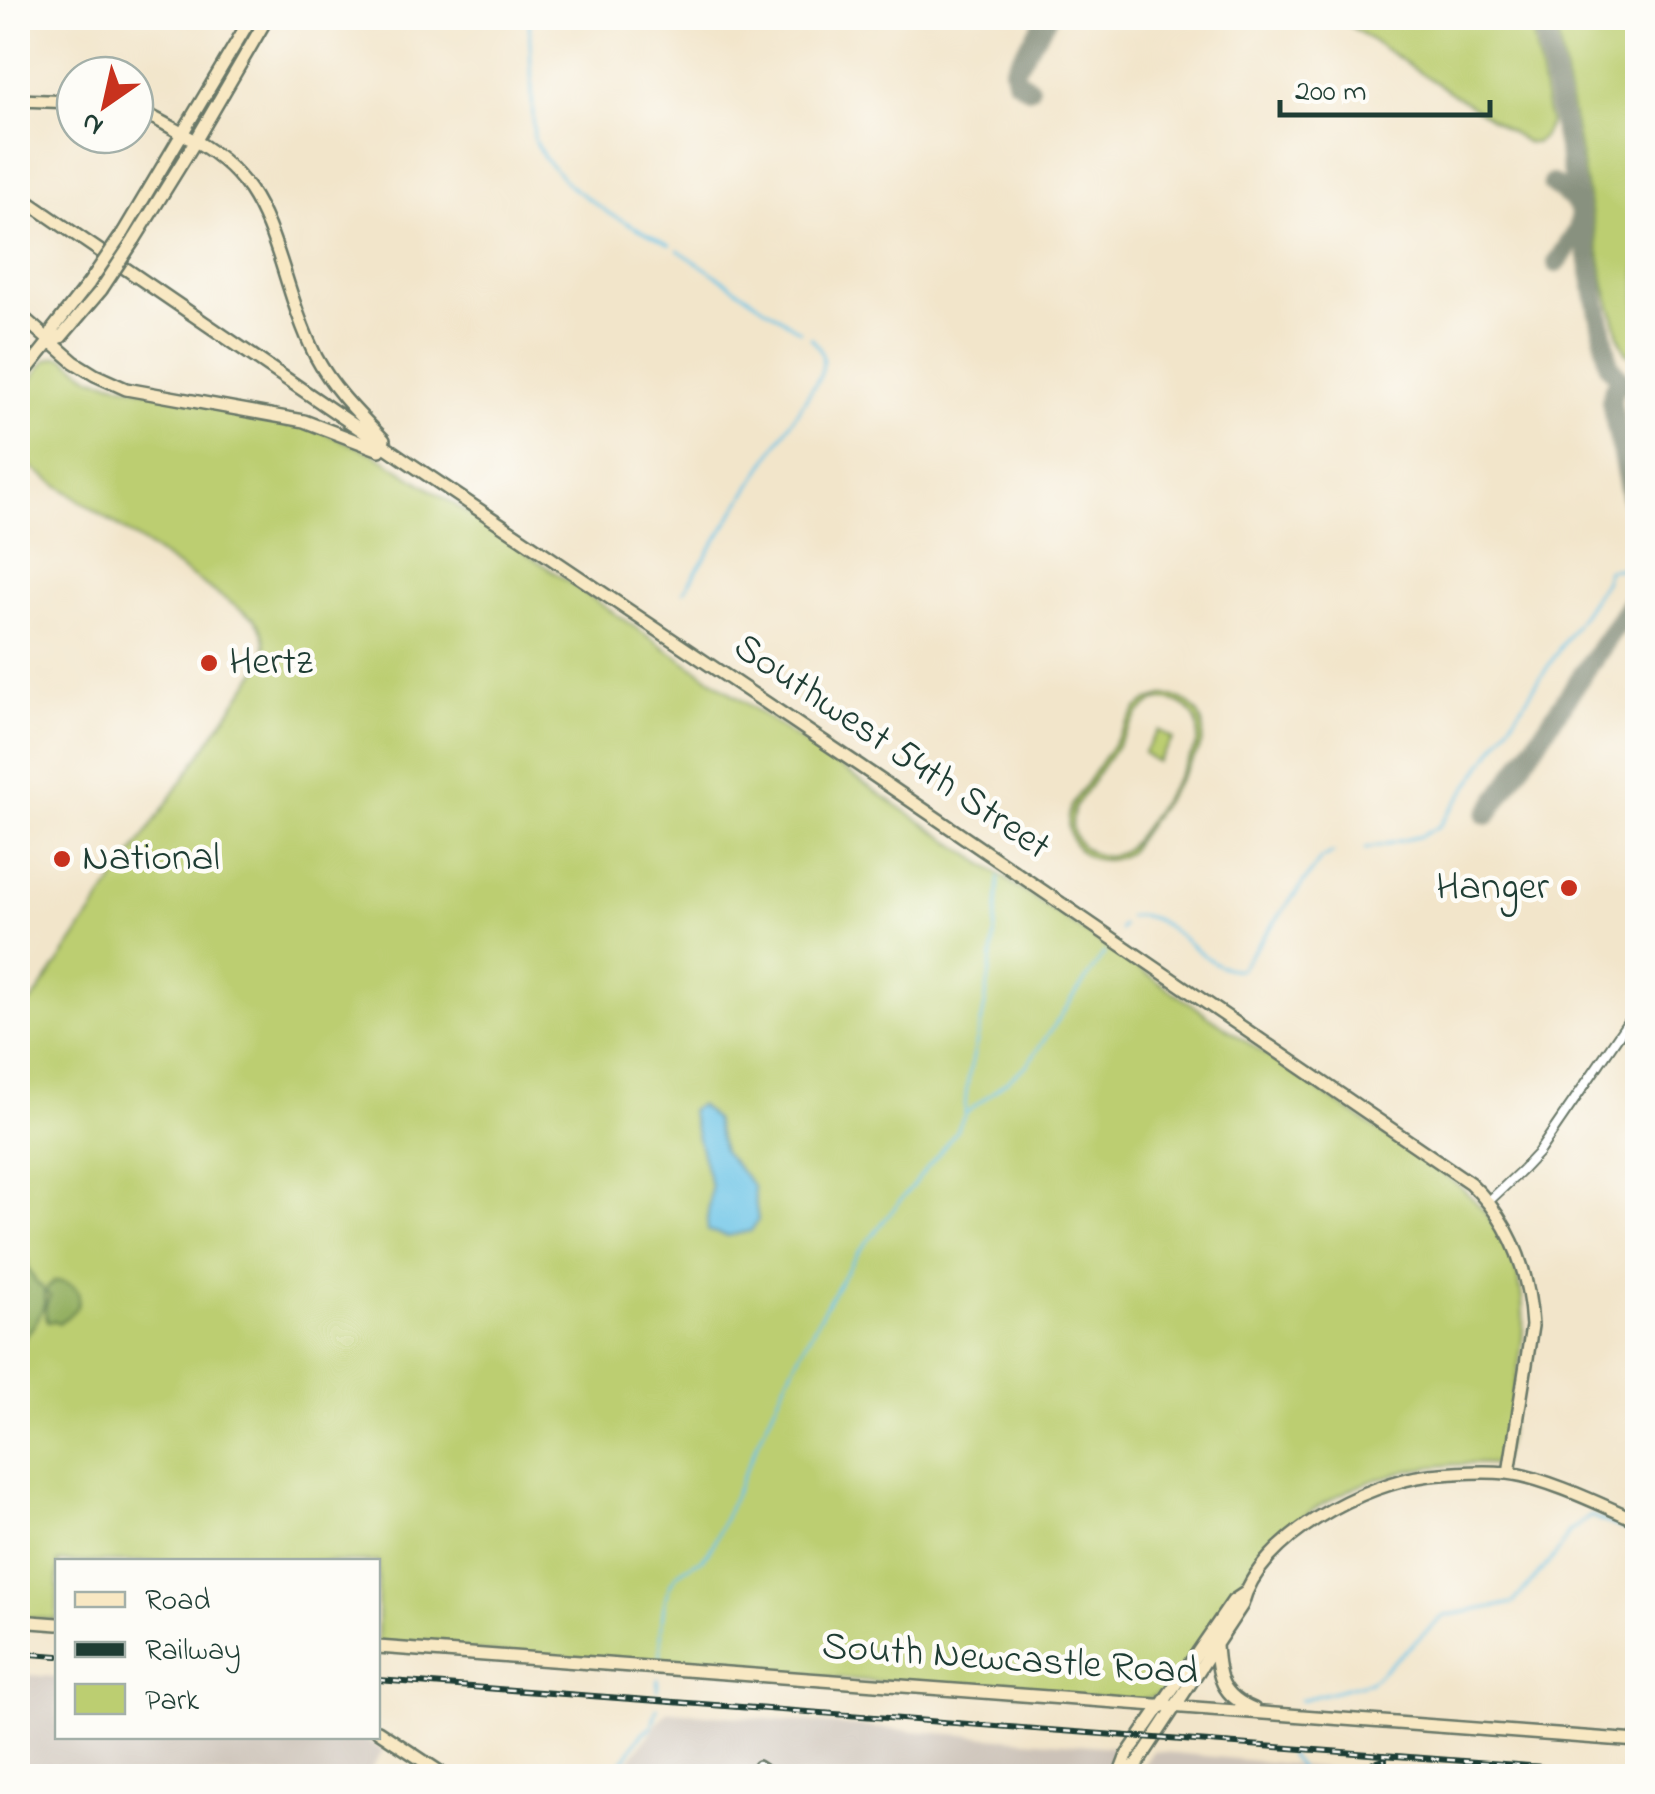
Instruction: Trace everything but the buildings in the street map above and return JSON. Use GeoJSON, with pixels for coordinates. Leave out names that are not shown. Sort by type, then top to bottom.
{"type":"FeatureCollection","features":[{"type":"Feature","properties":{"kind":"main road"},"geometry":{"type":"LineString","coordinates":[[128,236],[251,18]]}},
{"type":"Feature","properties":{"kind":"main road"},"geometry":{"type":"LineString","coordinates":[[18,381],[49,342],[61,337],[196,140],[265,18]]}},
{"type":"Feature","properties":{"kind":"main road"},"geometry":{"type":"LineString","coordinates":[[18,100],[55,101]]}},
{"type":"Feature","properties":{"kind":"main road"},"geometry":{"type":"LineString","coordinates":[[155,119],[228,162],[251,190],[316,357],[345,398],[405,460]]}},
{"type":"Feature","properties":{"kind":"main road","name":"Southwest 54th Street"},"geometry":{"type":"LineString","coordinates":[[18,196],[1343,1095],[1456,1173],[1489,1201],[1514,1241],[1528,1281],[1531,1304],[1532,1326],[1509,1473]]}},
{"type":"Feature","properties":{"kind":"main road"},"geometry":{"type":"LineString","coordinates":[[18,314],[74,362],[126,388],[304,421],[405,460]]}},
{"type":"Feature","properties":{"kind":"main road"},"geometry":{"type":"LineString","coordinates":[[1119,1776],[1137,1764],[1266,1562],[1310,1523],[1355,1498],[1430,1475],[1509,1473],[1549,1484],[1638,1521]]}},
{"type":"Feature","properties":{"kind":"main road"},"geometry":{"type":"LineString","coordinates":[[1119,1776],[1127,1755],[1233,1601],[1245,1594]]}},
{"type":"Feature","properties":{"kind":"main road"},"geometry":{"type":"LineString","coordinates":[[18,1620],[55,1624]]}},
{"type":"Feature","properties":{"kind":"main road"},"geometry":{"type":"LineString","coordinates":[[1216,1644],[1219,1676],[1225,1688],[1237,1701],[1268,1714]]}},
{"type":"Feature","properties":{"kind":"main road","name":"South Newcastle Road"},"geometry":{"type":"LineString","coordinates":[[380,1648],[1638,1740]]}},
{"type":"Feature","properties":{"kind":"main road"},"geometry":{"type":"LineString","coordinates":[[380,1732],[446,1776]]}},
{"type":"Feature","properties":{"kind":"street"},"geometry":{"type":"LineString","coordinates":[[1489,1201],[1538,1153],[1638,1006]]}},
{"type":"Feature","properties":{"kind":"street"},"geometry":{"type":"LineString","coordinates":[[751,1776],[758,1765],[774,1776]]}},
{"type":"Feature","properties":{"kind":"shaded area"},"geometry":{"type":"Polygon","coordinates":[[[18,1674],[55,1677],[55,1739],[366,1739],[383,1751],[366,1776],[37,1776],[18,1763],[18,1674]]]}},
{"type":"Feature","properties":{"kind":"shaded area"},"geometry":{"type":"Polygon","coordinates":[[[667,1711],[1127,1748],[1107,1776],[649,1776],[628,1762],[667,1711]]]}},
{"type":"Feature","properties":{"kind":"shaded area"},"geometry":{"type":"Polygon","coordinates":[[[1153,1751],[1369,1772],[1415,1776],[1136,1776],[1153,1751]]]}},
{"type":"Feature","properties":{"kind":"green space"},"geometry":{"type":"Polygon","coordinates":[[[1338,18],[1530,18],[1550,123],[1541,139],[1526,142],[1338,18]]]}},
{"type":"Feature","properties":{"kind":"green space"},"geometry":{"type":"Polygon","coordinates":[[[1554,18],[1637,18],[1637,363],[1620,339],[1605,285],[1554,18]]]}},
{"type":"Feature","properties":{"kind":"green space"},"geometry":{"type":"Polygon","coordinates":[[[64,358],[93,378],[309,426],[375,454],[1453,1181],[1493,1223],[1511,1257],[1521,1294],[1521,1353],[1501,1460],[1495,1464],[1460,1464],[1394,1474],[1363,1484],[1305,1515],[1255,1563],[1166,1689],[1138,1701],[380,1644],[380,1559],[55,1559],[55,1620],[18,1617],[18,1012],[34,999],[259,668],[265,648],[264,636],[253,618],[18,458],[18,398],[46,360],[64,358]]]}},
{"type":"Feature","properties":{"kind":"green space"},"geometry":{"type":"Polygon","coordinates":[[[1163,696],[1192,707],[1202,722],[1198,752],[1128,853],[1115,859],[1091,857],[1081,852],[1069,832],[1071,806],[1137,709],[1163,696]],[[1172,701],[1153,702],[1139,713],[1075,807],[1073,831],[1089,852],[1112,855],[1130,845],[1196,747],[1196,721],[1187,708],[1172,701]]]}},
{"type":"Feature","properties":{"kind":"green space"},"geometry":{"type":"Polygon","coordinates":[[[1159,730],[1173,739],[1157,762],[1143,753],[1159,730]]]}},
{"type":"Feature","properties":{"kind":"green space"},"geometry":{"type":"Polygon","coordinates":[[[18,1211],[28,1268],[45,1294],[38,1318],[18,1345],[18,1211]]]}},
{"type":"Feature","properties":{"kind":"green space"},"geometry":{"type":"Polygon","coordinates":[[[54,1281],[70,1284],[79,1299],[76,1308],[59,1324],[48,1322],[46,1315],[50,1296],[46,1293],[54,1281]]]}},
{"type":"Feature","properties":{"kind":"water"},"geometry":{"type":"Polygon","coordinates":[[[699,1105],[714,1119],[723,1151],[753,1186],[758,1220],[751,1231],[728,1236],[708,1231],[711,1186],[690,1110],[699,1105]]]}},
{"type":"Feature","properties":{"kind":"waterway"},"geometry":{"type":"LineString","coordinates":[[529,18],[534,140],[545,159],[570,186],[610,214],[670,245]]}},
{"type":"Feature","properties":{"kind":"waterway"},"geometry":{"type":"LineString","coordinates":[[678,250],[800,331]]}},
{"type":"Feature","properties":{"kind":"waterway"},"geometry":{"type":"LineString","coordinates":[[684,591],[819,378],[822,357],[811,338]]}},
{"type":"Feature","properties":{"kind":"waterway"},"geometry":{"type":"LineString","coordinates":[[1365,849],[1421,836],[1439,826],[1604,582],[1608,570],[1626,568]]}},
{"type":"Feature","properties":{"kind":"waterway"},"geometry":{"type":"LineString","coordinates":[[1129,917],[1157,920],[1213,962],[1240,969],[1321,859],[1333,853]]}},
{"type":"Feature","properties":{"kind":"waterway"},"geometry":{"type":"LineString","coordinates":[[965,1113],[990,973],[999,878]]}},
{"type":"Feature","properties":{"kind":"waterway"},"geometry":{"type":"LineString","coordinates":[[1120,930],[1123,925]]}},
{"type":"Feature","properties":{"kind":"waterway"},"geometry":{"type":"LineString","coordinates":[[660,1660],[668,1589],[680,1572],[712,1547],[797,1360],[836,1288],[858,1253],[956,1132],[965,1114],[1027,1065],[1105,952]]}},
{"type":"Feature","properties":{"kind":"waterway"},"geometry":{"type":"LineString","coordinates":[[1300,1700],[1370,1682],[1444,1616],[1513,1603],[1558,1552],[1569,1532],[1591,1516],[1638,1535]]}},
{"type":"Feature","properties":{"kind":"waterway"},"geometry":{"type":"LineString","coordinates":[[657,1690],[658,1679]]}},
{"type":"Feature","properties":{"kind":"waterway"},"geometry":{"type":"LineString","coordinates":[[604,1776],[619,1766],[642,1734],[652,1727],[657,1708]]}},
{"type":"Feature","properties":{"kind":"waterway"},"geometry":{"type":"LineString","coordinates":[[1289,1755],[1303,1776]]}},
{"type":"Feature","properties":{"kind":"taxiway"},"geometry":{"type":"LineString","coordinates":[[1029,88],[1016,79],[1014,69],[1047,18]]}},
{"type":"Feature","properties":{"kind":"taxiway"},"geometry":{"type":"LineString","coordinates":[[1542,18],[1609,365],[1620,380],[1638,387]]}},
{"type":"Feature","properties":{"kind":"taxiway"},"geometry":{"type":"LineString","coordinates":[[1552,184],[1578,207]]}},
{"type":"Feature","properties":{"kind":"taxiway"},"geometry":{"type":"LineString","coordinates":[[1557,263],[1578,230],[1580,219]]}},
{"type":"Feature","properties":{"kind":"taxiway"},"geometry":{"type":"LineString","coordinates":[[1620,380],[1611,401],[1638,533]]}},
{"type":"Feature","properties":{"kind":"taxiway"},"geometry":{"type":"LineString","coordinates":[[1487,815],[1638,589]]}},
{"type":"Feature","properties":{"kind":"railway"},"geometry":{"type":"LineString","coordinates":[[18,1653],[55,1656]]}},
{"type":"Feature","properties":{"kind":"railway"},"geometry":{"type":"LineString","coordinates":[[380,1680],[1638,1774]]}},
{"type":"Feature","properties":{"kind":"railway"},"geometry":{"type":"LineString","coordinates":[[1338,1776],[1385,1760]]}},
{"type":"Feature","properties":{"kind":"place","name":"Hertz"},"geometry":{"type":"Point","coordinates":[209,663]}},
{"type":"Feature","properties":{"kind":"place","name":"National"},"geometry":{"type":"Point","coordinates":[62,859]}},
{"type":"Feature","properties":{"kind":"place","name":"Hanger"},"geometry":{"type":"Point","coordinates":[1569,888]}}]}
